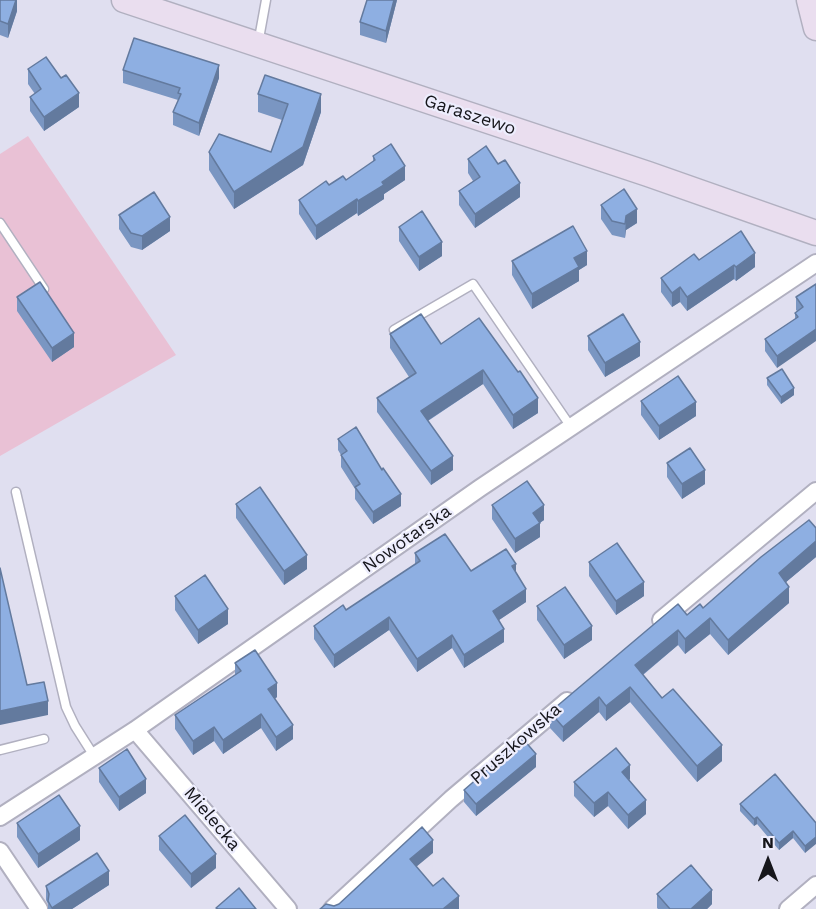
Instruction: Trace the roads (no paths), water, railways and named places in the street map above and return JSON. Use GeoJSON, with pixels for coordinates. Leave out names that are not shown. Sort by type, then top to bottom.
{"type":"FeatureCollection","features":[{"type":"Feature","properties":{"kind":"street","name":"Garaszewo"},"geometry":{"type":"LineString","coordinates":[[124,0],[648,174],[816,233]]}},
{"type":"Feature","properties":{"kind":"street"},"geometry":{"type":"LineString","coordinates":[[809,0],[816,28]]}},
{"type":"Feature","properties":{"kind":"street","name":"Nowotarska"},"geometry":{"type":"LineString","coordinates":[[0,817],[135,730],[480,488],[816,263]]}},
{"type":"Feature","properties":{"kind":"street"},"geometry":{"type":"LineString","coordinates":[[652,627],[816,491]]}},
{"type":"Feature","properties":{"kind":"street","name":"Pruszkowska"},"geometry":{"type":"LineString","coordinates":[[332,909],[451,799],[582,687]]}},
{"type":"Feature","properties":{"kind":"street","name":"Mielecka"},"geometry":{"type":"LineString","coordinates":[[135,730],[288,909]]}},
{"type":"Feature","properties":{"kind":"street"},"geometry":{"type":"LineString","coordinates":[[0,851],[39,909]]}},
{"type":"Feature","properties":{"kind":"street"},"geometry":{"type":"LineString","coordinates":[[788,909],[816,885]]}},
{"type":"Feature","properties":{"kind":"lane"},"geometry":{"type":"LineString","coordinates":[[257,44],[266,0]]}},
{"type":"Feature","properties":{"kind":"lane"},"geometry":{"type":"LineString","coordinates":[[0,223],[46,292]]}},
{"type":"Feature","properties":{"kind":"lane"},"geometry":{"type":"LineString","coordinates":[[394,330],[473,284],[571,426]]}},
{"type":"Feature","properties":{"kind":"lane"},"geometry":{"type":"LineString","coordinates":[[16,492],[66,707],[94,756]]}},
{"type":"Feature","properties":{"kind":"lane"},"geometry":{"type":"LineString","coordinates":[[0,750],[45,739]]}}]}
